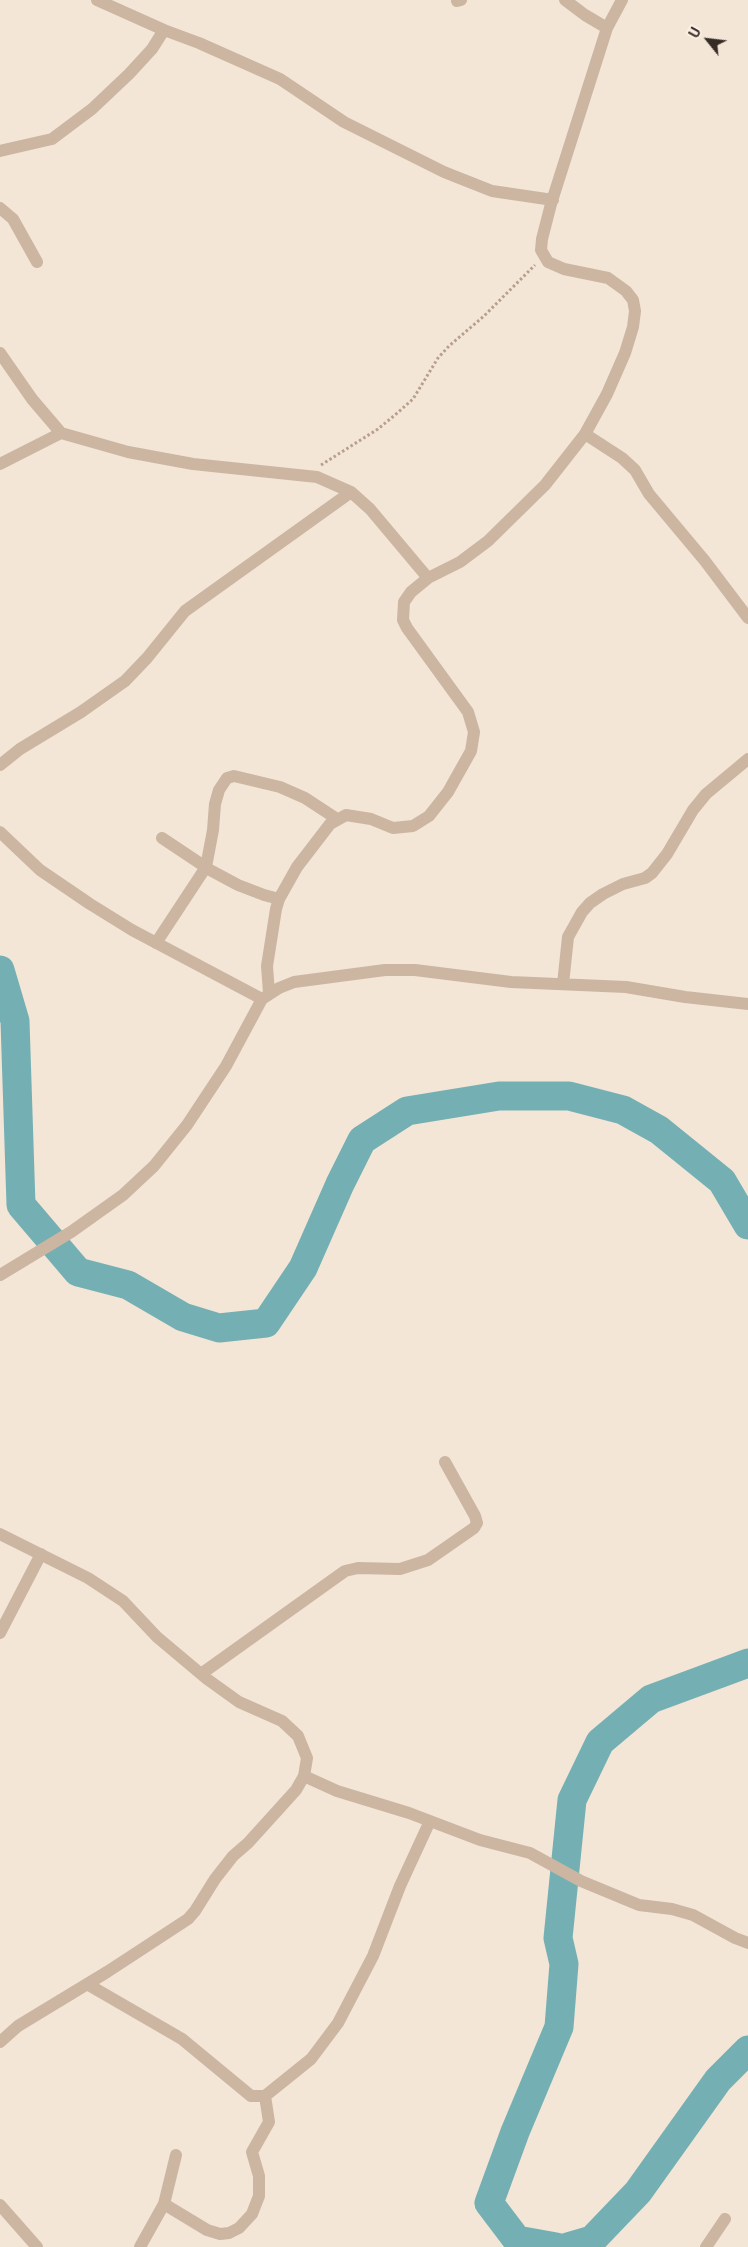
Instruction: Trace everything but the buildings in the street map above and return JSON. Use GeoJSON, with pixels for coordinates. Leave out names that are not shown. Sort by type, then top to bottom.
{"type":"FeatureCollection","features":[{"type":"Feature","properties":{"kind":"street"},"geometry":{"type":"LineString","coordinates":[[97,0],[280,80],[344,122],[444,172],[492,191],[553,200]]}},
{"type":"Feature","properties":{"kind":"street"},"geometry":{"type":"LineString","coordinates":[[565,0],[607,28]]}},
{"type":"Feature","properties":{"kind":"street"},"geometry":{"type":"LineString","coordinates":[[0,1275],[71,1232],[122,1195],[154,1166],[187,1124],[216,1080],[266,996],[267,966],[279,899],[297,867],[330,824],[346,815],[371,819],[393,828],[413,826],[429,816],[448,792],[471,751],[474,732],[468,712],[403,620],[404,602],[411,592],[428,578],[460,562],[488,542],[545,484],[585,434],[608,394],[626,353],[634,327],[635,311],[633,300],[616,282],[608,278],[564,268],[548,262],[543,256],[542,239],[607,28],[622,0]]}},
{"type":"Feature","properties":{"kind":"street"},"geometry":{"type":"LineString","coordinates":[[0,150],[52,138],[92,109],[152,49],[164,30]]}},
{"type":"Feature","properties":{"kind":"street"},"geometry":{"type":"LineString","coordinates":[[0,208],[13,219],[37,262]]}},
{"type":"Feature","properties":{"kind":"street"},"geometry":{"type":"LineString","coordinates":[[0,353],[32,399],[61,433],[128,452],[193,464],[317,477],[351,492],[375,515],[428,578]]}},
{"type":"Feature","properties":{"kind":"street"},"geometry":{"type":"LineString","coordinates":[[0,464],[61,433]]}},
{"type":"Feature","properties":{"kind":"street"},"geometry":{"type":"LineString","coordinates":[[585,434],[635,470],[649,494],[705,561],[748,618]]}},
{"type":"Feature","properties":{"kind":"street"},"geometry":{"type":"LineString","coordinates":[[0,765],[20,749],[81,712],[125,681],[185,611],[351,492]]}},
{"type":"Feature","properties":{"kind":"street"},"geometry":{"type":"LineString","coordinates":[[563,984],[568,937],[573,926],[590,903],[623,884],[645,878],[652,873],[667,854],[693,810],[706,794],[748,759]]}},
{"type":"Feature","properties":{"kind":"street"},"geometry":{"type":"LineString","coordinates":[[156,943],[206,867],[213,830],[215,804],[219,790],[227,778],[234,776],[280,787],[305,798],[337,819]]}},
{"type":"Feature","properties":{"kind":"street"},"geometry":{"type":"LineString","coordinates":[[0,832],[56,883],[132,930],[266,996]]}},
{"type":"Feature","properties":{"kind":"street"},"geometry":{"type":"LineString","coordinates":[[162,838],[206,867],[238,885],[264,896],[279,899]]}},
{"type":"Feature","properties":{"kind":"street"},"geometry":{"type":"LineString","coordinates":[[266,996],[294,982],[385,970],[415,970],[511,982],[626,987],[685,997],[748,1004]]}},
{"type":"Feature","properties":{"kind":"street"},"geometry":{"type":"LineString","coordinates":[[201,1674],[345,1571],[358,1568],[400,1569],[428,1560],[474,1528],[477,1523],[475,1516],[445,1462]]}},
{"type":"Feature","properties":{"kind":"street"},"geometry":{"type":"LineString","coordinates":[[0,1534],[88,1578],[123,1601],[157,1637],[201,1674],[239,1702],[282,1721],[298,1736],[307,1758],[304,1776],[286,1803],[233,1856],[188,1919],[160,1939],[18,2026],[0,2042]]}},
{"type":"Feature","properties":{"kind":"street"},"geometry":{"type":"LineString","coordinates":[[0,1633],[41,1554]]}},
{"type":"Feature","properties":{"kind":"street"},"geometry":{"type":"LineString","coordinates":[[304,1776],[337,1791],[430,1821],[480,1840],[530,1853],[581,1881],[640,1905],[672,1909],[694,1915],[748,1943]]}},
{"type":"Feature","properties":{"kind":"street"},"geometry":{"type":"LineString","coordinates":[[87,1984],[182,2039],[252,2096],[265,2096],[311,2059],[338,2023],[373,1956],[400,1886],[430,1821]]}},
{"type":"Feature","properties":{"kind":"street"},"geometry":{"type":"LineString","coordinates":[[164,2204],[208,2230],[220,2234],[229,2233],[239,2228],[252,2214],[260,2196],[259,2176],[252,2152],[269,2122],[269,2112],[265,2096]]}},
{"type":"Feature","properties":{"kind":"street"},"geometry":{"type":"LineString","coordinates":[[140,2247],[164,2204],[176,2155]]}},
{"type":"Feature","properties":{"kind":"street"},"geometry":{"type":"LineString","coordinates":[[0,2205],[37,2247]]}},
{"type":"Feature","properties":{"kind":"street"},"geometry":{"type":"LineString","coordinates":[[706,2247],[725,2219]]}},
{"type":"Feature","properties":{"kind":"path"},"geometry":{"type":"LineString","coordinates":[[303,475],[340,454],[395,415],[413,399],[438,358],[484,316],[543,256]]}},
{"type":"Feature","properties":{"kind":"waterway"},"geometry":{"type":"LineString","coordinates":[[0,970],[15,1021],[21,1205],[78,1272],[128,1285],[183,1317],[219,1328],[266,1323],[303,1268],[340,1184],[362,1140],[407,1111],[499,1096],[569,1096],[623,1110],[659,1130],[722,1181],[748,1225]]}},
{"type":"Feature","properties":{"kind":"waterway"},"geometry":{"type":"LineString","coordinates":[[556,2247],[517,2240],[489,2203],[515,2132],[559,2027],[564,1964],[558,1938],[572,1800],[600,1742],[651,1699],[748,1663]]}},
{"type":"Feature","properties":{"kind":"waterway"},"geometry":{"type":"LineString","coordinates":[[568,2247],[592,2240],[638,2192],[718,2080],[748,2050]]}}]}
